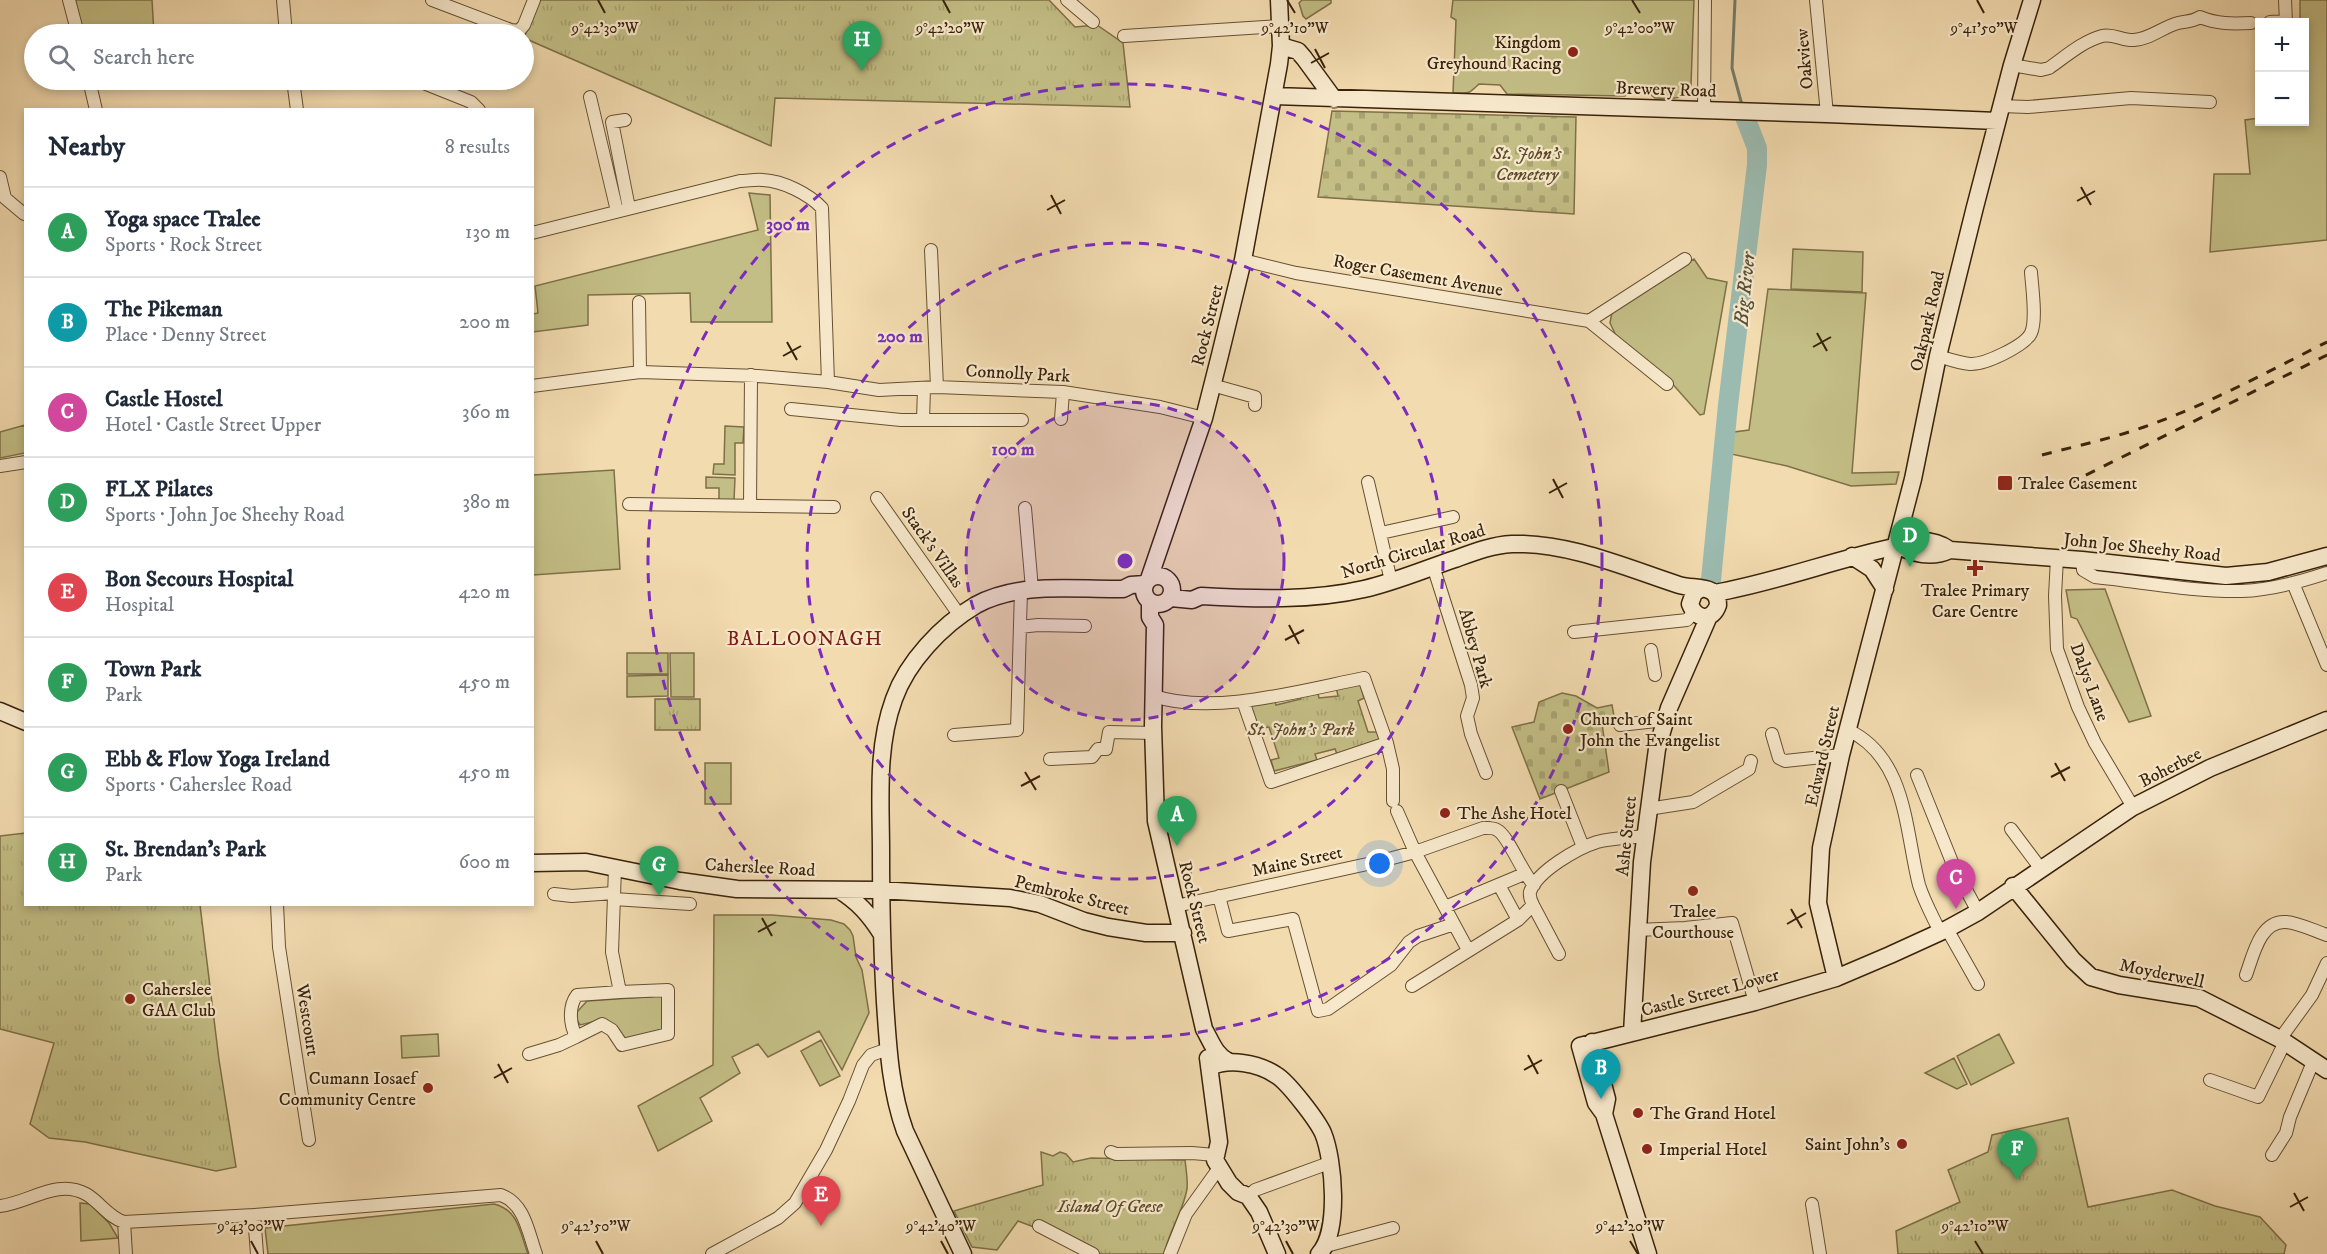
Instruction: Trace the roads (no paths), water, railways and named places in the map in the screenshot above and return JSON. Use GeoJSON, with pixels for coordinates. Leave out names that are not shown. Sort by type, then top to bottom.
{"type":"FeatureCollection","features":[{"type":"Feature","properties":{"kind":"main road","name":"Rock Street"},"geometry":{"type":"LineString","coordinates":[[1229,1062],[1223,1059],[1210,1043],[1204,1029],[1156,821],[1155,625],[1150,617],[1158,591],[1153,564],[1158,557],[1166,525],[1204,418],[1242,260],[1274,96],[1281,46],[1279,0]]}},
{"type":"Feature","properties":{"kind":"main road","name":"Oakpark Road"},"geometry":{"type":"LineString","coordinates":[[1898,546],[1938,356],[1999,113],[2032,0]]}},
{"type":"Feature","properties":{"kind":"main road"},"geometry":{"type":"LineString","coordinates":[[1281,46],[1298,51],[1334,99]]}},
{"type":"Feature","properties":{"kind":"main road","name":"Brewery Road"},"geometry":{"type":"LineString","coordinates":[[1274,96],[1827,114],[1999,113]]}},
{"type":"Feature","properties":{"kind":"main road","name":"North Circular Road"},"geometry":{"type":"LineString","coordinates":[[963,1254],[918,1162],[898,1112],[888,1049],[880,890],[881,759],[886,726],[894,698],[904,678],[939,634],[960,616],[987,601],[1027,590],[1192,591],[1201,596],[1333,595],[1391,581],[1490,547],[1528,545],[1566,550],[1631,568],[1667,581],[1703,605]]}},
{"type":"Feature","properties":{"kind":"main road"},"geometry":{"type":"LineString","coordinates":[[1703,605],[1852,556],[1898,546]]}},
{"type":"Feature","properties":{"kind":"main road","name":"John Joe Sheehy Road"},"geometry":{"type":"LineString","coordinates":[[1898,546],[1912,553],[1924,555],[1939,555],[1950,550],[2082,560],[2226,576],[2268,572],[2327,556]]}},
{"type":"Feature","properties":{"kind":"main road","name":"Edward Street"},"geometry":{"type":"LineString","coordinates":[[1836,978],[1818,903],[1821,848],[1841,755],[1898,546]]}},
{"type":"Feature","properties":{"kind":"main road"},"geometry":{"type":"LineString","coordinates":[[1852,556],[1872,569],[1885,590]]}},
{"type":"Feature","properties":{"kind":"main road","name":"Ashe Street"},"geometry":{"type":"LineString","coordinates":[[1632,1033],[1636,930],[1644,836],[1657,749],[1665,720],[1695,651],[1703,605]]}},
{"type":"Feature","properties":{"kind":"main road"},"geometry":{"type":"LineString","coordinates":[[0,711],[24,721]]}},
{"type":"Feature","properties":{"kind":"main road","name":"Boherbee"},"geometry":{"type":"LineString","coordinates":[[1944,930],[1978,912],[2013,886],[2133,807],[2210,768],[2327,720]]}},
{"type":"Feature","properties":{"kind":"main road","name":"Caherslee Road"},"geometry":{"type":"LineString","coordinates":[[534,863],[586,862],[715,887],[880,890]]}},
{"type":"Feature","properties":{"kind":"main road","name":"Moyderwell"},"geometry":{"type":"LineString","coordinates":[[2013,886],[2073,960],[2091,977],[2119,986],[2199,998],[2282,1041],[2320,1066]]}},
{"type":"Feature","properties":{"kind":"main road"},"geometry":{"type":"LineString","coordinates":[[838,890],[858,902],[882,934]]}},
{"type":"Feature","properties":{"kind":"main road","name":"Pembroke Street"},"geometry":{"type":"LineString","coordinates":[[880,890],[1010,898],[1040,904],[1084,921],[1108,927],[1146,933],[1183,933]]}},
{"type":"Feature","properties":{"kind":"main road","name":"Castle Street Lower"},"geometry":{"type":"LineString","coordinates":[[1648,1254],[1604,1114],[1596,1103],[1586,1044],[1755,1002],[1836,978],[1944,930]]}},
{"type":"Feature","properties":{"kind":"main road","name":"Rock Street"},"geometry":{"type":"LineString","coordinates":[[1210,1043],[1207,1053],[1219,1142],[1210,1159]]}},
{"type":"Feature","properties":{"kind":"main road"},"geometry":{"type":"LineString","coordinates":[[1210,1067],[1229,1062],[1257,1067],[1277,1075],[1322,1130],[1324,1164],[1332,1206],[1331,1228],[1323,1250]]}},
{"type":"Feature","properties":{"kind":"main road"},"geometry":{"type":"LineString","coordinates":[[1210,1159],[1238,1192],[1248,1196],[1259,1212],[1277,1254]]}},
{"type":"Feature","properties":{"kind":"street"},"geometry":{"type":"LineString","coordinates":[[69,0],[75,24]]}},
{"type":"Feature","properties":{"kind":"street"},"geometry":{"type":"LineString","coordinates":[[283,0],[285,24]]}},
{"type":"Feature","properties":{"kind":"street"},"geometry":{"type":"LineString","coordinates":[[432,0],[495,24]]}},
{"type":"Feature","properties":{"kind":"street"},"geometry":{"type":"LineString","coordinates":[[524,24],[534,0]]}},
{"type":"Feature","properties":{"kind":"street"},"geometry":{"type":"LineString","coordinates":[[1067,0],[1093,22]]}},
{"type":"Feature","properties":{"kind":"street"},"geometry":{"type":"LineString","coordinates":[[1704,110],[1705,0]]}},
{"type":"Feature","properties":{"kind":"street","name":"Oakview"},"geometry":{"type":"LineString","coordinates":[[1816,0],[1827,114]]}},
{"type":"Feature","properties":{"kind":"street"},"geometry":{"type":"LineString","coordinates":[[2285,0],[2286,18]]}},
{"type":"Feature","properties":{"kind":"street"},"geometry":{"type":"LineString","coordinates":[[2012,65],[2040,70],[2049,68],[2100,37],[2110,35],[2121,39],[2140,39],[2179,23],[2192,22],[2200,16],[2211,21],[2230,24],[2251,23]]}},
{"type":"Feature","properties":{"kind":"street"},"geometry":{"type":"LineString","coordinates":[[1124,36],[1281,26]]}},
{"type":"Feature","properties":{"kind":"street"},"geometry":{"type":"LineString","coordinates":[[91,90],[95,108]]}},
{"type":"Feature","properties":{"kind":"street"},"geometry":{"type":"LineString","coordinates":[[294,90],[297,108]]}},
{"type":"Feature","properties":{"kind":"street"},"geometry":{"type":"LineString","coordinates":[[441,90],[471,102],[476,108]]}},
{"type":"Feature","properties":{"kind":"street"},"geometry":{"type":"LineString","coordinates":[[590,97],[623,210]]}},
{"type":"Feature","properties":{"kind":"street"},"geometry":{"type":"LineString","coordinates":[[1999,113],[2028,107],[2131,98],[2210,102]]}},
{"type":"Feature","properties":{"kind":"street"},"geometry":{"type":"LineString","coordinates":[[623,210],[612,122],[625,120]]}},
{"type":"Feature","properties":{"kind":"street"},"geometry":{"type":"LineString","coordinates":[[0,177],[5,198],[24,216]]}},
{"type":"Feature","properties":{"kind":"street"},"geometry":{"type":"LineString","coordinates":[[534,232],[740,181],[765,180],[786,186],[814,200],[822,208],[828,382]]}},
{"type":"Feature","properties":{"kind":"street"},"geometry":{"type":"LineString","coordinates":[[922,420],[930,387],[931,250]]}},
{"type":"Feature","properties":{"kind":"street"},"geometry":{"type":"LineString","coordinates":[[1589,321],[1685,259]]}},
{"type":"Feature","properties":{"kind":"street","name":"Roger Casement Avenue"},"geometry":{"type":"LineString","coordinates":[[1242,260],[1307,275],[1589,321],[1667,384]]}},
{"type":"Feature","properties":{"kind":"street"},"geometry":{"type":"LineString","coordinates":[[1938,356],[1978,364],[2011,350],[2026,339],[2033,326],[2031,272]]}},
{"type":"Feature","properties":{"kind":"street"},"geometry":{"type":"LineString","coordinates":[[639,302],[640,372]]}},
{"type":"Feature","properties":{"kind":"street","name":"Connolly Park"},"geometry":{"type":"LineString","coordinates":[[534,386],[640,372],[752,375],[828,382],[879,390],[930,387],[1063,392],[1160,407],[1204,418]]}},
{"type":"Feature","properties":{"kind":"street"},"geometry":{"type":"LineString","coordinates":[[750,506],[752,375]]}},
{"type":"Feature","properties":{"kind":"street"},"geometry":{"type":"LineString","coordinates":[[1212,385],[1255,397],[1255,405]]}},
{"type":"Feature","properties":{"kind":"street"},"geometry":{"type":"LineString","coordinates":[[1061,419],[1063,392]]}},
{"type":"Feature","properties":{"kind":"street"},"geometry":{"type":"LineString","coordinates":[[791,409],[922,420],[1022,420]]}},
{"type":"Feature","properties":{"kind":"street"},"geometry":{"type":"LineString","coordinates":[[0,466],[24,462]]}},
{"type":"Feature","properties":{"kind":"street"},"geometry":{"type":"LineString","coordinates":[[1368,482],[1391,581]]}},
{"type":"Feature","properties":{"kind":"street","name":"Stack's Villas"},"geometry":{"type":"LineString","coordinates":[[878,498],[960,616]]}},
{"type":"Feature","properties":{"kind":"street"},"geometry":{"type":"LineString","coordinates":[[629,504],[834,507]]}},
{"type":"Feature","properties":{"kind":"street"},"geometry":{"type":"LineString","coordinates":[[954,735],[1017,730],[1020,627],[1027,590],[1025,508]]}},
{"type":"Feature","properties":{"kind":"street"},"geometry":{"type":"LineString","coordinates":[[1381,533],[1453,517]]}},
{"type":"Feature","properties":{"kind":"street","name":"Dalys Lane"},"geometry":{"type":"LineString","coordinates":[[2057,558],[2055,596],[2057,649],[2078,707],[2095,743],[2133,807]]}},
{"type":"Feature","properties":{"kind":"street"},"geometry":{"type":"LineString","coordinates":[[2082,560],[2083,570],[2095,577],[2213,590],[2242,591],[2293,583],[2327,573]]}},
{"type":"Feature","properties":{"kind":"street","name":"Abbey Park"},"geometry":{"type":"LineString","coordinates":[[1433,566],[1471,685],[1473,698],[1467,716],[1486,773]]}},
{"type":"Feature","properties":{"kind":"street"},"geometry":{"type":"LineString","coordinates":[[2293,583],[2327,665]]}},
{"type":"Feature","properties":{"kind":"street"},"geometry":{"type":"LineString","coordinates":[[1574,633],[1688,620],[1703,605]]}},
{"type":"Feature","properties":{"kind":"street"},"geometry":{"type":"LineString","coordinates":[[1020,627],[1085,626]]}},
{"type":"Feature","properties":{"kind":"street"},"geometry":{"type":"LineString","coordinates":[[1651,650],[1655,675]]}},
{"type":"Feature","properties":{"kind":"street"},"geometry":{"type":"LineString","coordinates":[[1154,696],[1183,703],[1243,701],[1364,678],[1387,743],[1393,769],[1395,806],[1415,852],[1468,950]]}},
{"type":"Feature","properties":{"kind":"street"},"geometry":{"type":"LineString","coordinates":[[1243,701],[1271,782],[1387,743]]}},
{"type":"Feature","properties":{"kind":"street"},"geometry":{"type":"LineString","coordinates":[[1620,725],[1665,720]]}},
{"type":"Feature","properties":{"kind":"street"},"geometry":{"type":"LineString","coordinates":[[1848,730],[1859,735],[1885,761],[1901,797],[1920,887],[1978,984]]}},
{"type":"Feature","properties":{"kind":"street"},"geometry":{"type":"LineString","coordinates":[[1050,759],[1092,757],[1098,749],[1106,749],[1109,732],[1154,733]]}},
{"type":"Feature","properties":{"kind":"street"},"geometry":{"type":"LineString","coordinates":[[1772,734],[1779,758],[1785,760],[1841,755]]}},
{"type":"Feature","properties":{"kind":"street"},"geometry":{"type":"LineString","coordinates":[[1648,809],[1693,802],[1749,769],[1751,761]]}},
{"type":"Feature","properties":{"kind":"street"},"geometry":{"type":"LineString","coordinates":[[1917,776],[1954,867],[1978,912]]}},
{"type":"Feature","properties":{"kind":"street"},"geometry":{"type":"LineString","coordinates":[[1561,791],[1583,847]]}},
{"type":"Feature","properties":{"kind":"street","name":"Maine Street"},"geometry":{"type":"LineString","coordinates":[[1176,906],[1415,852],[1483,828],[1491,828],[1502,834],[1524,874],[1534,885]]}},
{"type":"Feature","properties":{"kind":"street"},"geometry":{"type":"LineString","coordinates":[[2011,829],[2041,869]]}},
{"type":"Feature","properties":{"kind":"street"},"geometry":{"type":"LineString","coordinates":[[1559,954],[1529,897],[1534,885],[1558,862],[1583,847],[1614,839],[1644,836]]}},
{"type":"Feature","properties":{"kind":"street"},"geometry":{"type":"LineString","coordinates":[[615,868],[612,952],[620,992]]}},
{"type":"Feature","properties":{"kind":"street"},"geometry":{"type":"LineString","coordinates":[[1445,907],[1524,874]]}},
{"type":"Feature","properties":{"kind":"street"},"geometry":{"type":"LineString","coordinates":[[1499,885],[1518,920]]}},
{"type":"Feature","properties":{"kind":"street"},"geometry":{"type":"LineString","coordinates":[[554,894],[614,896],[690,904]]}},
{"type":"Feature","properties":{"kind":"street"},"geometry":{"type":"LineString","coordinates":[[1219,896],[1228,931],[1293,919],[1318,1011],[1328,1008],[1391,965],[1409,942],[1418,936],[1454,924]]}},
{"type":"Feature","properties":{"kind":"street"},"geometry":{"type":"LineString","coordinates":[[1412,986],[1518,920],[1533,905]]}},
{"type":"Feature","properties":{"kind":"street","name":"Westcourt"},"geometry":{"type":"LineString","coordinates":[[277,906],[279,947],[309,1140]]}},
{"type":"Feature","properties":{"kind":"street"},"geometry":{"type":"LineString","coordinates":[[2246,975],[2262,934],[2271,926],[2286,922],[2327,935]]}},
{"type":"Feature","properties":{"kind":"street"},"geometry":{"type":"LineString","coordinates":[[1636,930],[1732,923],[1755,1002]]}},
{"type":"Feature","properties":{"kind":"street"},"geometry":{"type":"LineString","coordinates":[[2210,1080],[2258,1097],[2282,1041],[2312,995],[2327,963]]}},
{"type":"Feature","properties":{"kind":"street"},"geometry":{"type":"LineString","coordinates":[[529,1054],[559,1045],[576,1037],[602,1024],[612,1030],[622,1045],[669,1034],[668,990],[577,995],[572,1001],[571,1016],[572,1028],[576,1037]]}},
{"type":"Feature","properties":{"kind":"street"},"geometry":{"type":"LineString","coordinates":[[2312,995],[2327,995]]}},
{"type":"Feature","properties":{"kind":"street"},"geometry":{"type":"LineString","coordinates":[[712,1254],[778,1218],[795,1203],[826,1150],[863,1065],[871,1054],[888,1049]]}},
{"type":"Feature","properties":{"kind":"street"},"geometry":{"type":"LineString","coordinates":[[2272,1155],[2286,1133],[2290,1117],[2320,1066]]}},
{"type":"Feature","properties":{"kind":"street"},"geometry":{"type":"LineString","coordinates":[[1113,1153],[1210,1159],[1170,1254]]}},
{"type":"Feature","properties":{"kind":"street"},"geometry":{"type":"LineString","coordinates":[[1248,1196],[1256,1190],[1324,1164]]}},
{"type":"Feature","properties":{"kind":"street"},"geometry":{"type":"LineString","coordinates":[[0,1206],[9,1205],[42,1192],[78,1190],[90,1196],[116,1219],[124,1222],[254,1215],[501,1195],[511,1199],[519,1208],[536,1254]]}},
{"type":"Feature","properties":{"kind":"street"},"geometry":{"type":"LineString","coordinates":[[1812,1204],[1821,1254]]}},
{"type":"Feature","properties":{"kind":"street"},"geometry":{"type":"LineString","coordinates":[[254,1215],[257,1254]]}},
{"type":"Feature","properties":{"kind":"street"},"geometry":{"type":"LineString","coordinates":[[124,1222],[126,1254]]}},
{"type":"Feature","properties":{"kind":"street"},"geometry":{"type":"LineString","coordinates":[[1039,1226],[1093,1254]]}},
{"type":"Feature","properties":{"kind":"street"},"geometry":{"type":"LineString","coordinates":[[1323,1250],[1393,1228]]}},
{"type":"Feature","properties":{"kind":"waterway","name":"Big River"},"geometry":{"type":"LineString","coordinates":[[1735,0],[1732,68],[1742,105]]}},
{"type":"Feature","properties":{"kind":"waterway","name":"Big River"},"geometry":{"type":"LineString","coordinates":[[1711,580],[1728,405],[1757,165],[1757,148],[1743,112]]}},
{"type":"Feature","properties":{"kind":"railway"},"geometry":{"type":"LineString","coordinates":[[2042,455],[2144,427],[2191,409],[2327,342]]}},
{"type":"Feature","properties":{"kind":"railway"},"geometry":{"type":"LineString","coordinates":[[2068,484],[2327,355]]}},
{"type":"Feature","properties":{"kind":"place","name":"Kingdom Greyhound Racing"},"geometry":{"type":"Point","coordinates":[1573,52]}},
{"type":"Feature","properties":{"kind":"place","name":"St. Brendan's Park"},"geometry":{"type":"Point","coordinates":[862,71]}},
{"type":"Feature","properties":{"kind":"place","name":"Tralee Casement"},"geometry":{"type":"Point","coordinates":[2005,483]}},
{"type":"Feature","properties":{"kind":"place","name":"FLX Pilates"},"geometry":{"type":"Point","coordinates":[1910,567]}},
{"type":"Feature","properties":{"kind":"place","name":"Tralee Primary Care Centre"},"geometry":{"type":"Point","coordinates":[1975,568]}},
{"type":"Feature","properties":{"kind":"place","name":"Church of Saint John the Evangelist"},"geometry":{"type":"Point","coordinates":[1568,729]}},
{"type":"Feature","properties":{"kind":"place","name":"The Ashe Hotel"},"geometry":{"type":"Point","coordinates":[1445,813]}},
{"type":"Feature","properties":{"kind":"place","name":"Yoga space Tralee"},"geometry":{"type":"Point","coordinates":[1177,846]}},
{"type":"Feature","properties":{"kind":"place","name":"Tralee Courthouse"},"geometry":{"type":"Point","coordinates":[1693,891]}},
{"type":"Feature","properties":{"kind":"place","name":"Ebb & Flow Yoga Ireland"},"geometry":{"type":"Point","coordinates":[659,896]}},
{"type":"Feature","properties":{"kind":"place","name":"Castle Hostel"},"geometry":{"type":"Point","coordinates":[1956,909]}},
{"type":"Feature","properties":{"kind":"place","name":"Caherslee GAA Club"},"geometry":{"type":"Point","coordinates":[130,999]}},
{"type":"Feature","properties":{"kind":"place","name":"Cumann Iosaef Community Centre"},"geometry":{"type":"Point","coordinates":[428,1088]}},
{"type":"Feature","properties":{"kind":"place","name":"The Pikeman"},"geometry":{"type":"Point","coordinates":[1601,1099]}},
{"type":"Feature","properties":{"kind":"place","name":"The Grand Hotel"},"geometry":{"type":"Point","coordinates":[1638,1113]}},
{"type":"Feature","properties":{"kind":"place","name":"Saint John's"},"geometry":{"type":"Point","coordinates":[1902,1144]}},
{"type":"Feature","properties":{"kind":"place","name":"Imperial Hotel"},"geometry":{"type":"Point","coordinates":[1647,1149]}},
{"type":"Feature","properties":{"kind":"place","name":"Town Park"},"geometry":{"type":"Point","coordinates":[2017,1180]}},
{"type":"Feature","properties":{"kind":"place","name":"Bon Secours Hospital"},"geometry":{"type":"Point","coordinates":[821,1226]}},
{"type":"Feature","properties":{"kind":"district","name":"BALLOONAGH"},"geometry":{"type":"Point","coordinates":[805,638]}},
{"type":"Feature","properties":{"kind":"park label","name":"St. John's Cemetery"},"geometry":{"type":"Point","coordinates":[1527,163]}},
{"type":"Feature","properties":{"kind":"park label","name":"St. John's Park"},"geometry":{"type":"Point","coordinates":[1301,729]}},
{"type":"Feature","properties":{"kind":"park label","name":"Island Of Geese"},"geometry":{"type":"Point","coordinates":[1110,1206]}}]}
